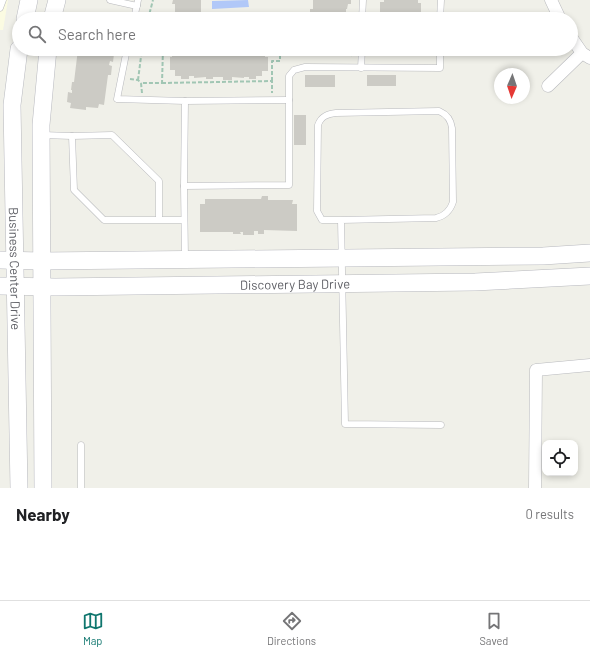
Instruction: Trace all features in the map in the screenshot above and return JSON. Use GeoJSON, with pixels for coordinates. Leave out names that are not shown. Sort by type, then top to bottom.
{"type":"FeatureCollection","features":[{"type":"Feature","properties":{"kind":"street"},"geometry":{"type":"LineString","coordinates":[[26,12],[29,0]]}},
{"type":"Feature","properties":{"kind":"street"},"geometry":{"type":"LineString","coordinates":[[54,12],[57,0]]}},
{"type":"Feature","properties":{"kind":"street"},"geometry":{"type":"LineString","coordinates":[[551,0],[557,12]]}},
{"type":"Feature","properties":{"kind":"street"},"geometry":{"type":"LineString","coordinates":[[548,86],[586,55],[578,45]]}},
{"type":"Feature","properties":{"kind":"street","name":"Business Center Drive"},"geometry":{"type":"LineString","coordinates":[[18,56],[12,105],[7,260],[19,488]]}},
{"type":"Feature","properties":{"kind":"street","name":"Business Center Drive"},"geometry":{"type":"LineString","coordinates":[[43,488],[41,135],[47,56]]}},
{"type":"Feature","properties":{"kind":"street","name":"Discovery Bay Drive"},"geometry":{"type":"LineString","coordinates":[[7,260],[41,261],[543,256],[590,253]]}},
{"type":"Feature","properties":{"kind":"street","name":"Discovery Bay Drive"},"geometry":{"type":"LineString","coordinates":[[8,286],[41,287],[475,282],[590,276]]}},
{"type":"Feature","properties":{"kind":"street"},"geometry":{"type":"LineString","coordinates":[[535,488],[536,370],[590,365]]}},
{"type":"Feature","properties":{"kind":"lane"},"geometry":{"type":"LineString","coordinates":[[0,8],[3,0]]}},
{"type":"Feature","properties":{"kind":"lane"},"geometry":{"type":"LineString","coordinates":[[110,0],[138,3]]}},
{"type":"Feature","properties":{"kind":"lane"},"geometry":{"type":"LineString","coordinates":[[362,12],[363,0]]}},
{"type":"Feature","properties":{"kind":"lane"},"geometry":{"type":"LineString","coordinates":[[440,12],[441,0]]}},
{"type":"Feature","properties":{"kind":"lane"},"geometry":{"type":"LineString","coordinates":[[126,56],[117,99],[185,101],[289,100]]}},
{"type":"Feature","properties":{"kind":"lane"},"geometry":{"type":"LineString","coordinates":[[362,56],[362,68]]}},
{"type":"Feature","properties":{"kind":"lane"},"geometry":{"type":"LineString","coordinates":[[184,186],[289,185],[289,76],[294,70],[305,67],[440,68],[440,56]]}},
{"type":"Feature","properties":{"kind":"lane"},"geometry":{"type":"LineString","coordinates":[[185,101],[185,259]]}},
{"type":"Feature","properties":{"kind":"lane"},"geometry":{"type":"LineString","coordinates":[[439,111],[446,115],[452,128],[452,202],[449,210],[444,215],[436,218],[342,220],[322,220],[317,211],[319,121],[325,116],[336,113],[439,111]]}},
{"type":"Feature","properties":{"kind":"lane"},"geometry":{"type":"LineString","coordinates":[[41,135],[112,135],[159,181],[159,220]]}},
{"type":"Feature","properties":{"kind":"lane"},"geometry":{"type":"LineString","coordinates":[[72,136],[74,190],[104,220],[184,220]]}},
{"type":"Feature","properties":{"kind":"lane"},"geometry":{"type":"LineString","coordinates":[[342,220],[341,258],[343,283],[345,424],[441,425]]}},
{"type":"Feature","properties":{"kind":"lane"},"geometry":{"type":"LineString","coordinates":[[81,445],[81,488]]}},
{"type":"Feature","properties":{"kind":"path"},"geometry":{"type":"LineString","coordinates":[[150,12],[153,0]]}},
{"type":"Feature","properties":{"kind":"path"},"geometry":{"type":"LineString","coordinates":[[138,80],[141,56]]}},
{"type":"Feature","properties":{"kind":"path"},"geometry":{"type":"LineString","coordinates":[[162,83],[164,56]]}},
{"type":"Feature","properties":{"kind":"path"},"geometry":{"type":"LineString","coordinates":[[272,100],[272,61],[280,61],[280,56]]}},
{"type":"Feature","properties":{"kind":"path"},"geometry":{"type":"LineString","coordinates":[[354,56],[362,60]]}},
{"type":"Feature","properties":{"kind":"path"},"geometry":{"type":"LineString","coordinates":[[121,78],[138,80],[141,83],[142,100]]}},
{"type":"Feature","properties":{"kind":"path"},"geometry":{"type":"LineString","coordinates":[[141,83],[272,81]]}},
{"type":"Feature","properties":{"kind":"shaded area"},"geometry":{"type":"Polygon","coordinates":[[[0,0],[8,0],[3,30],[0,30],[0,0]]]}},
{"type":"Feature","properties":{"kind":"water"},"geometry":{"type":"Polygon","coordinates":[[[248,0],[249,7],[212,9],[212,1],[248,0]]]}},
{"type":"Feature","properties":{"kind":"building"},"geometry":{"type":"Polygon","coordinates":[[[173,0],[201,0],[201,12],[175,12],[175,4],[172,4],[173,0]]]}},
{"type":"Feature","properties":{"kind":"building"},"geometry":{"type":"Polygon","coordinates":[[[313,0],[351,0],[351,4],[348,4],[346,12],[310,12],[310,9],[313,9],[313,0]]]}},
{"type":"Feature","properties":{"kind":"building"},"geometry":{"type":"Polygon","coordinates":[[[384,0],[418,0],[418,3],[421,3],[421,12],[380,12],[380,2],[384,2],[384,0]]]}},
{"type":"Feature","properties":{"kind":"building"},"geometry":{"type":"Polygon","coordinates":[[[77,56],[114,56],[113,62],[110,61],[109,65],[112,66],[111,75],[108,75],[104,105],[99,104],[98,108],[86,107],[86,110],[70,108],[71,103],[67,102],[68,92],[72,93],[72,82],[74,82],[77,56]]]}},
{"type":"Feature","properties":{"kind":"building"},"geometry":{"type":"Polygon","coordinates":[[[265,56],[268,57],[268,71],[262,71],[262,76],[256,76],[256,79],[249,79],[249,77],[232,77],[232,80],[223,80],[223,77],[206,79],[206,77],[194,78],[194,76],[189,76],[189,79],[181,79],[181,76],[175,76],[175,70],[170,70],[170,57],[265,56]]]}},
{"type":"Feature","properties":{"kind":"building"},"geometry":{"type":"Polygon","coordinates":[[[305,75],[335,75],[335,87],[305,87],[305,75]]]}},
{"type":"Feature","properties":{"kind":"building"},"geometry":{"type":"Polygon","coordinates":[[[367,75],[396,75],[396,86],[367,86],[367,75]]]}},
{"type":"Feature","properties":{"kind":"building"},"geometry":{"type":"Polygon","coordinates":[[[294,115],[306,115],[306,145],[294,145],[294,115]]]}},
{"type":"Feature","properties":{"kind":"building"},"geometry":{"type":"Polygon","coordinates":[[[262,196],[268,196],[268,200],[293,200],[292,204],[297,204],[297,231],[264,230],[264,234],[258,234],[258,231],[254,231],[254,235],[243,235],[243,232],[240,232],[241,234],[233,234],[233,232],[200,232],[200,204],[205,204],[205,199],[261,199],[262,196]]]}}]}
